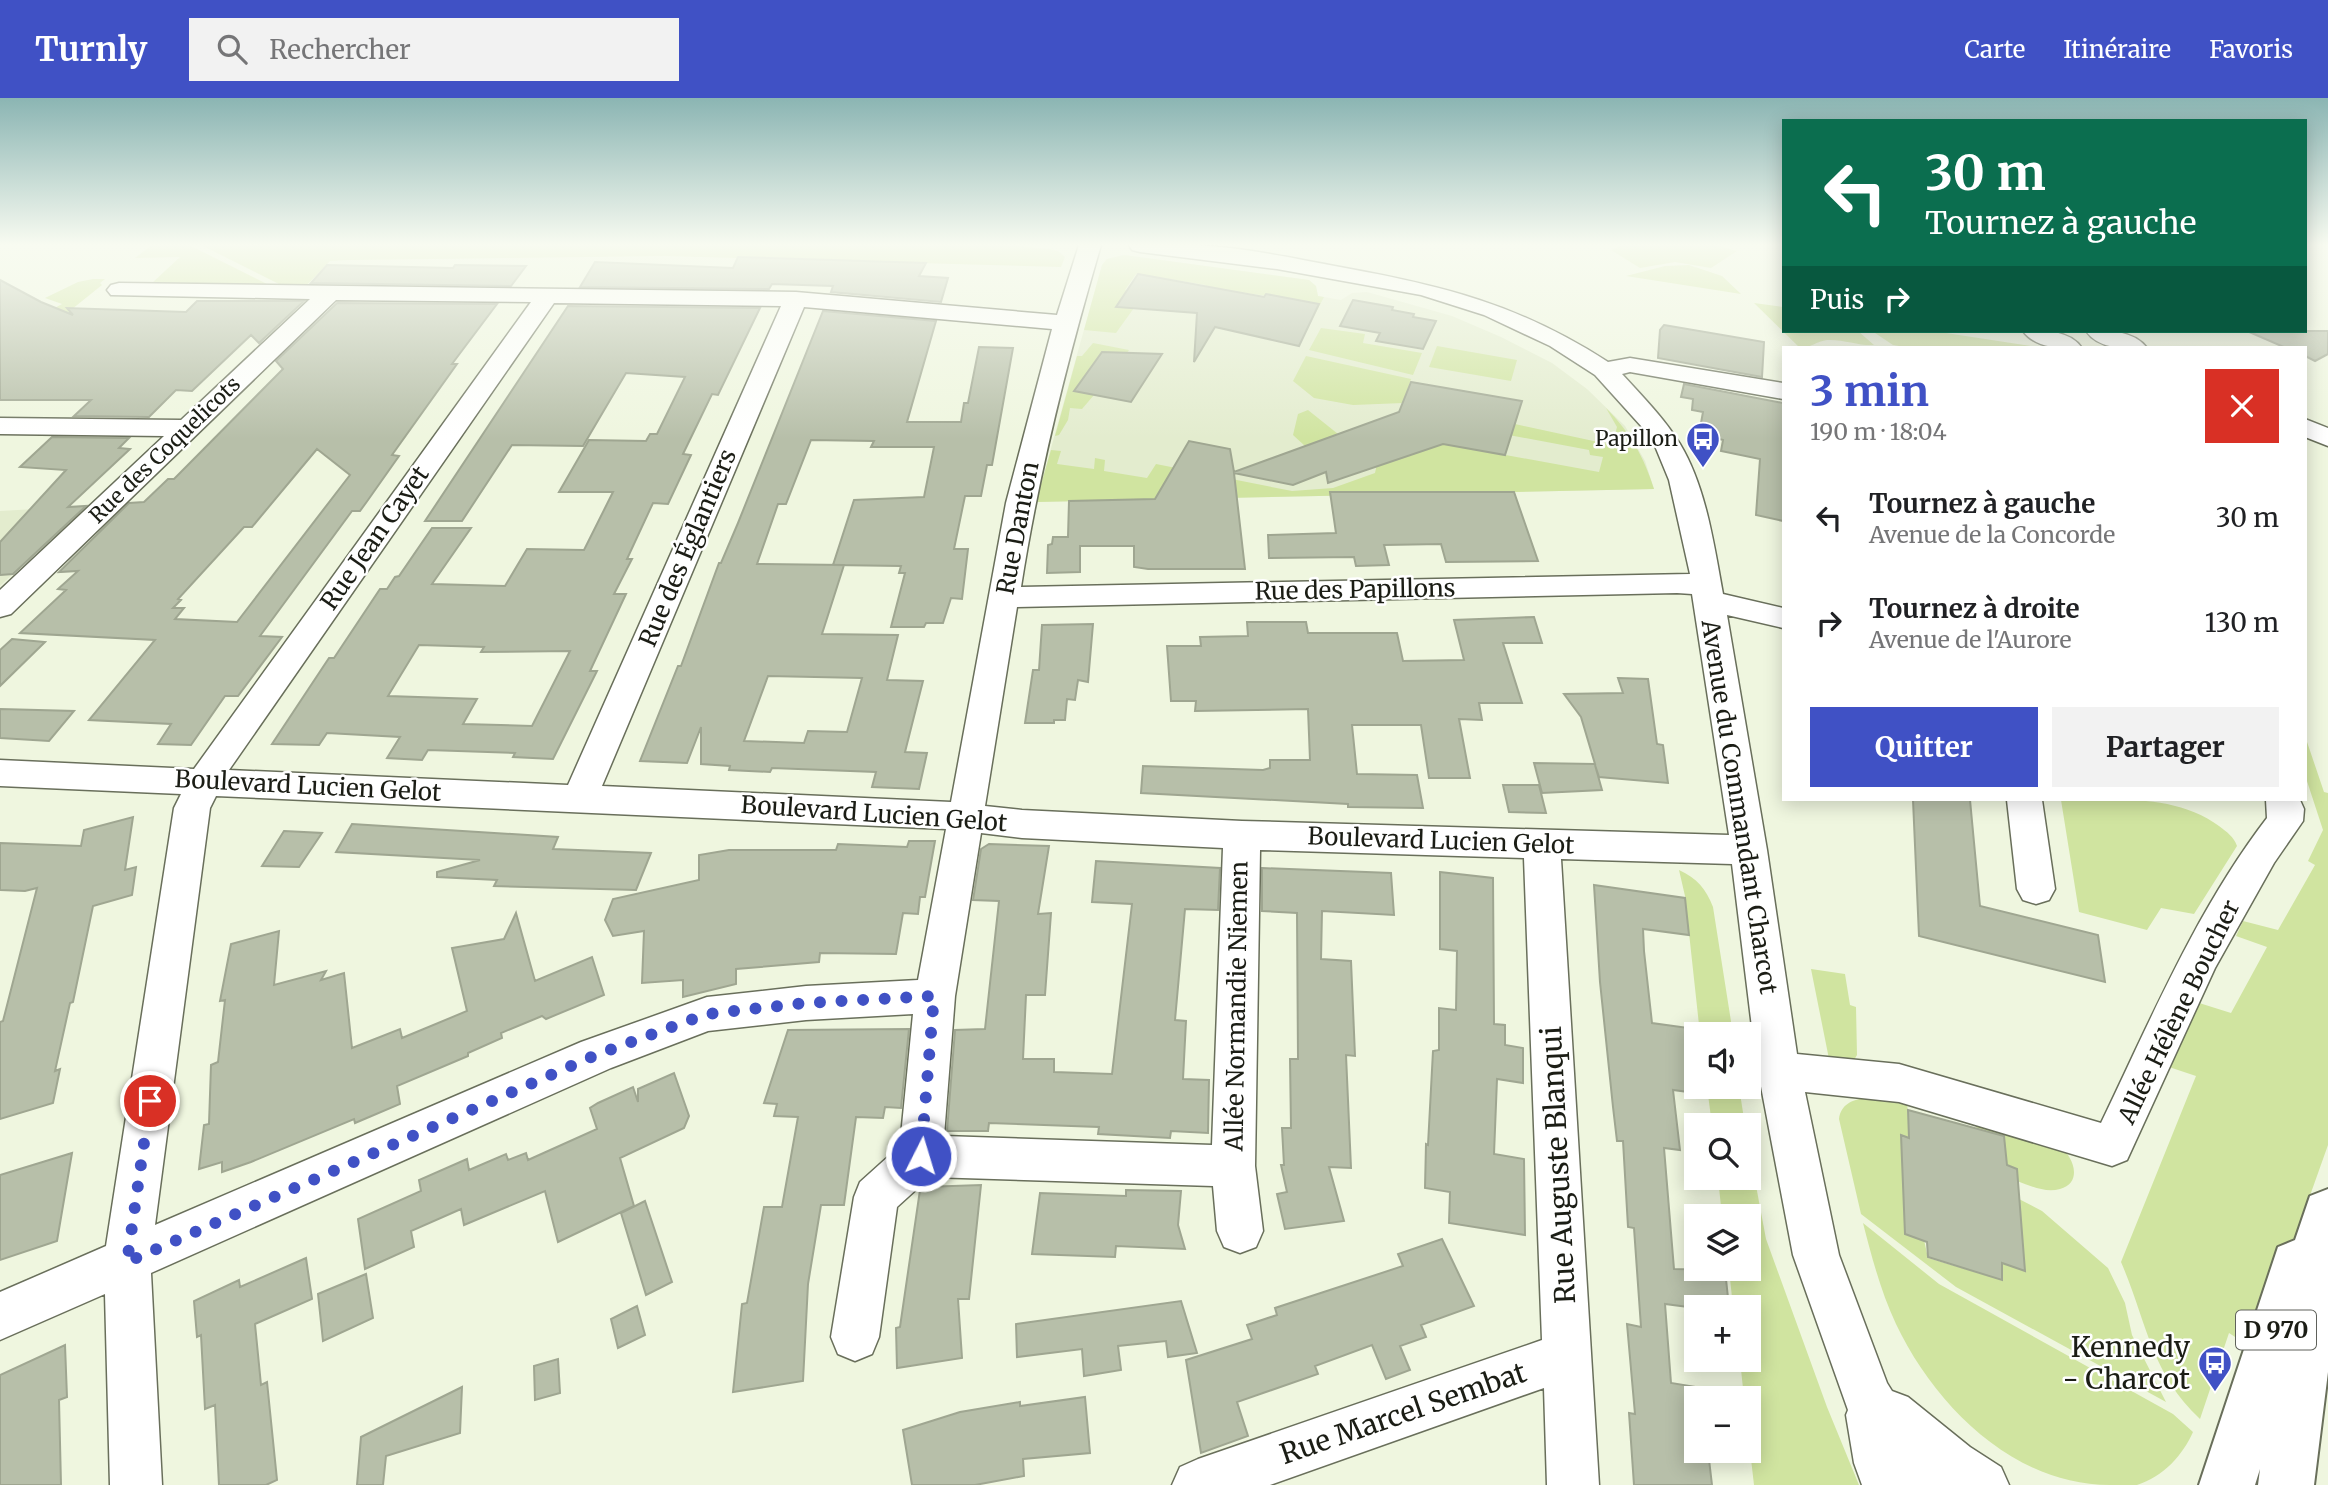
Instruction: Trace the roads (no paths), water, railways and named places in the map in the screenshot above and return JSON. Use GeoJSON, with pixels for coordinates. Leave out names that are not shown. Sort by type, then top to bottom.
{"type":"FeatureCollection","features":[{"type":"Feature","properties":{"kind":"main road","name":"D 970"},"geometry":{"type":"LineString","coordinates":[[2286,1485],[2303,1358],[2319,1284],[2314,1262],[2328,1213]]}},
{"type":"Feature","properties":{"kind":"main road","name":"D 970"},"geometry":{"type":"LineString","coordinates":[[2227,1485],[2296,1265],[2314,1262]]}},
{"type":"Feature","properties":{"kind":"street","name":"Rue des Coquelicots"},"geometry":{"type":"LineString","coordinates":[[0,607],[313,310]]}},
{"type":"Feature","properties":{"kind":"street","name":"Rue Jean Cayet"},"geometry":{"type":"LineString","coordinates":[[136,1485],[127,1262],[192,808],[203,781],[538,310]]}},
{"type":"Feature","properties":{"kind":"street","name":"Rue des Églantiers"},"geometry":{"type":"LineString","coordinates":[[580,798],[791,310]]}},
{"type":"Feature","properties":{"kind":"street"},"geometry":{"type":"LineString","coordinates":[[917,310],[1066,323]]}},
{"type":"Feature","properties":{"kind":"street","name":"Rue Danton"},"geometry":{"type":"LineString","coordinates":[[934,996],[1020,503],[1070,310]]}},
{"type":"Feature","properties":{"kind":"street","name":"Avenue du Commandant Charcot"},"geometry":{"type":"LineString","coordinates":[[1456,310],[1530,338],[1596,377],[1640,410]]}},
{"type":"Feature","properties":{"kind":"street","name":"Avenue du Commandant Charcot"},"geometry":{"type":"LineString","coordinates":[[1488,310],[1511,317],[1559,341],[1604,370],[1668,446],[1683,480],[1707,593],[1749,850],[1779,1071],[1816,1255],[1868,1398],[1922,1485]]}},
{"type":"Feature","properties":{"kind":"street"},"geometry":{"type":"LineString","coordinates":[[2039,333],[2067,346]]}},
{"type":"Feature","properties":{"kind":"street"},"geometry":{"type":"LineString","coordinates":[[2045,333],[2068,346]]}},
{"type":"Feature","properties":{"kind":"street"},"geometry":{"type":"LineString","coordinates":[[2102,333],[2130,346]]}},
{"type":"Feature","properties":{"kind":"street"},"geometry":{"type":"LineString","coordinates":[[1604,370],[1630,365],[1782,391]]}},
{"type":"Feature","properties":{"kind":"street"},"geometry":{"type":"LineString","coordinates":[[0,426],[189,428]]}},
{"type":"Feature","properties":{"kind":"street","name":"Rue des Papillons"},"geometry":{"type":"LineString","coordinates":[[1003,597],[1677,583],[1782,618]]}},
{"type":"Feature","properties":{"kind":"street","name":"Boulevard Lucien Gelot"},"geometry":{"type":"LineString","coordinates":[[0,773],[965,816],[1022,824],[1242,835],[1749,850]]}},
{"type":"Feature","properties":{"kind":"street"},"geometry":{"type":"LineString","coordinates":[[2024,801],[2036,889]]}},
{"type":"Feature","properties":{"kind":"street","name":"Allée Hélène Boucher"},"geometry":{"type":"LineString","coordinates":[[1779,1071],[1899,1083],[2112,1146],[2203,952],[2261,853],[2285,821],[2283,801]]}},
{"type":"Feature","properties":{"kind":"street","name":"Allée Normandie Niemen"},"geometry":{"type":"LineString","coordinates":[[921,1156],[1233,1166],[1242,835]]}},
{"type":"Feature","properties":{"kind":"street","name":"Rue Auguste Blanqui"},"geometry":{"type":"LineString","coordinates":[[1542,845],[1573,1485]]}},
{"type":"Feature","properties":{"kind":"street"},"geometry":{"type":"LineString","coordinates":[[0,1316],[596,1055],[707,1014],[806,1003],[934,996],[921,1156],[876,1197],[855,1336]]}},
{"type":"Feature","properties":{"kind":"street"},"geometry":{"type":"LineString","coordinates":[[1233,1166],[1240,1231]]}},
{"type":"Feature","properties":{"kind":"street","name":"Rue Marcel Sembat"},"geometry":{"type":"LineString","coordinates":[[1198,1485],[1567,1355]]}},
{"type":"Feature","properties":{"kind":"street"},"geometry":{"type":"LineString","coordinates":[[1868,1398],[1884,1474]]}},
{"type":"Feature","properties":{"kind":"street"},"geometry":{"type":"LineString","coordinates":[[1868,1398],[1952,1465],[1983,1485]]}},
{"type":"Feature","properties":{"kind":"place","name":"Papillon"},"geometry":{"type":"Point","coordinates":[1703,469]}},
{"type":"Feature","properties":{"kind":"place","name":"Kennedy - Charcot"},"geometry":{"type":"Point","coordinates":[2215,1393]}}]}
